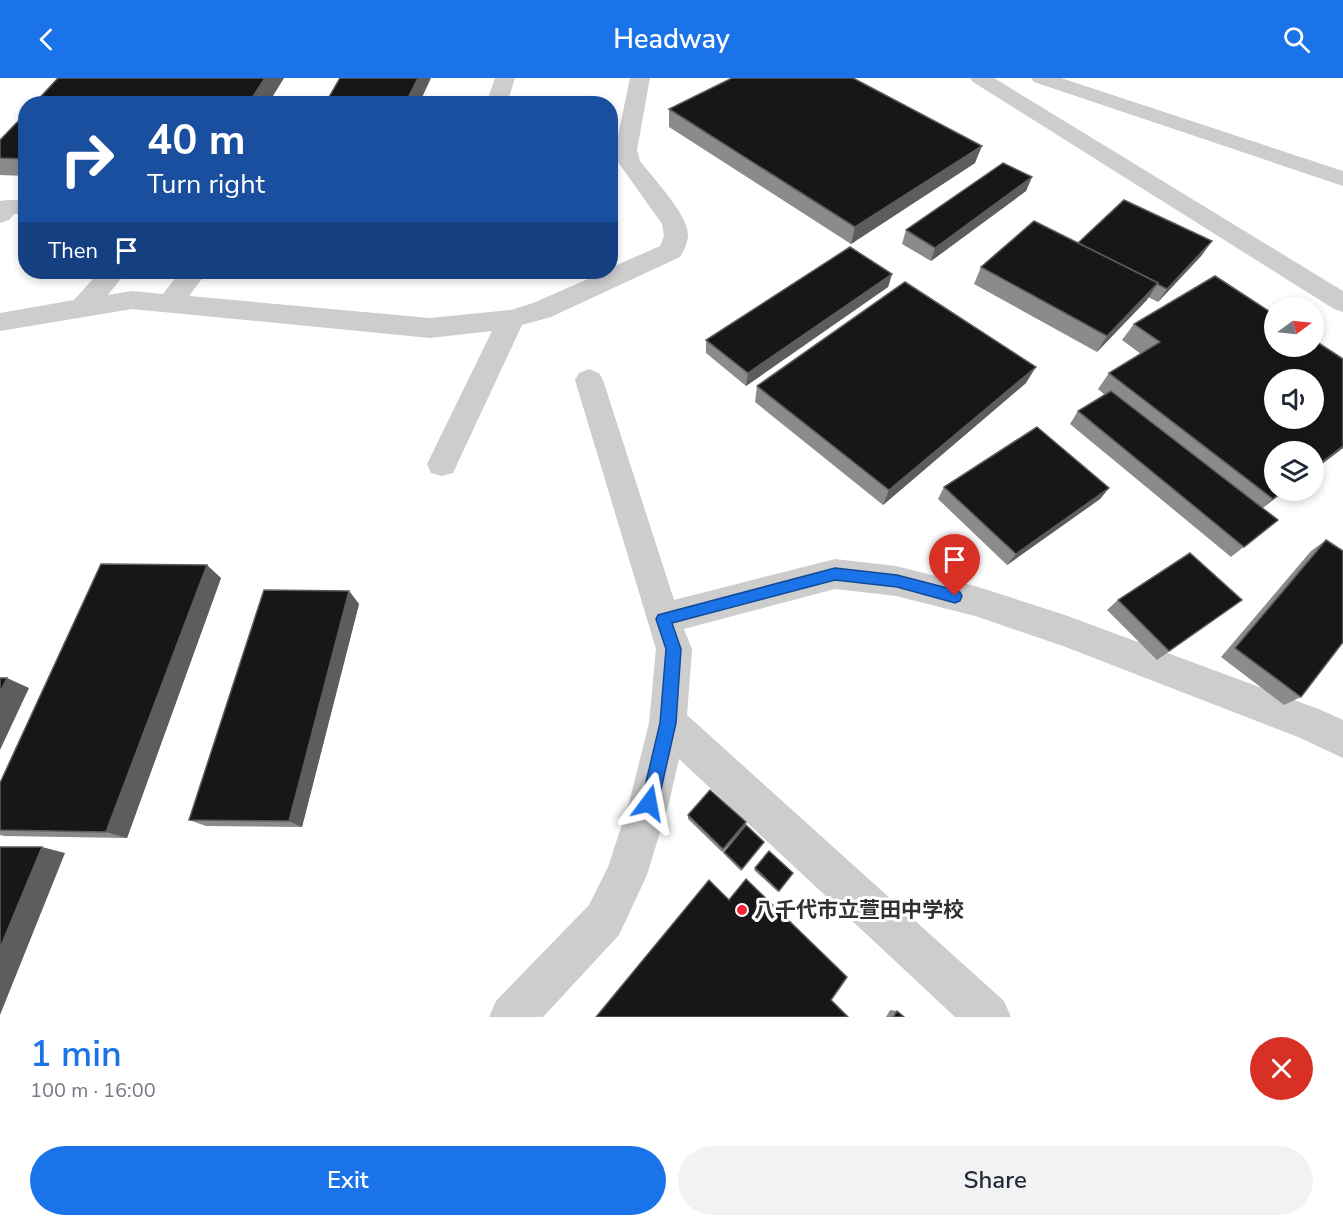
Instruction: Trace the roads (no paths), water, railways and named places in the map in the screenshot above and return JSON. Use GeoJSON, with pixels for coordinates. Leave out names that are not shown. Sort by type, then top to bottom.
{"type":"FeatureCollection","features":[{"type":"Feature","properties":{"kind":"street"},"geometry":{"type":"LineString","coordinates":[[499,96],[505,78]]}},
{"type":"Feature","properties":{"kind":"street"},"geometry":{"type":"LineString","coordinates":[[618,275],[671,251],[676,236],[674,223],[629,162],[619,159],[626,150],[640,78]]}},
{"type":"Feature","properties":{"kind":"street"},"geometry":{"type":"LineString","coordinates":[[980,78],[1343,303]]}},
{"type":"Feature","properties":{"kind":"street"},"geometry":{"type":"LineString","coordinates":[[1041,78],[1343,178]]}},
{"type":"Feature","properties":{"kind":"street"},"geometry":{"type":"LineString","coordinates":[[0,215],[7,207],[18,207]]}},
{"type":"Feature","properties":{"kind":"street"},"geometry":{"type":"LineString","coordinates":[[82,309],[107,279]]}},
{"type":"Feature","properties":{"kind":"street"},"geometry":{"type":"LineString","coordinates":[[170,304],[189,279]]}},
{"type":"Feature","properties":{"kind":"street"},"geometry":{"type":"LineString","coordinates":[[0,322],[132,300],[430,328],[511,319],[542,310],[610,279]]}},
{"type":"Feature","properties":{"kind":"street"},"geometry":{"type":"LineString","coordinates":[[442,464],[511,319]]}},
{"type":"Feature","properties":{"kind":"street"},"geometry":{"type":"LineString","coordinates":[[512,1017],[604,921],[626,875],[649,803],[668,723],[674,649],[589,380]]}},
{"type":"Feature","properties":{"kind":"street"},"geometry":{"type":"LineString","coordinates":[[663,619],[835,574],[897,581],[975,601],[1065,631],[1308,723],[1343,739]]}},
{"type":"Feature","properties":{"kind":"street"},"geometry":{"type":"LineString","coordinates":[[668,723],[988,1017]]}},
{"type":"Feature","properties":{"kind":"place","name":"八千代市立萱田中学校"},"geometry":{"type":"Point","coordinates":[742,910]}}]}
